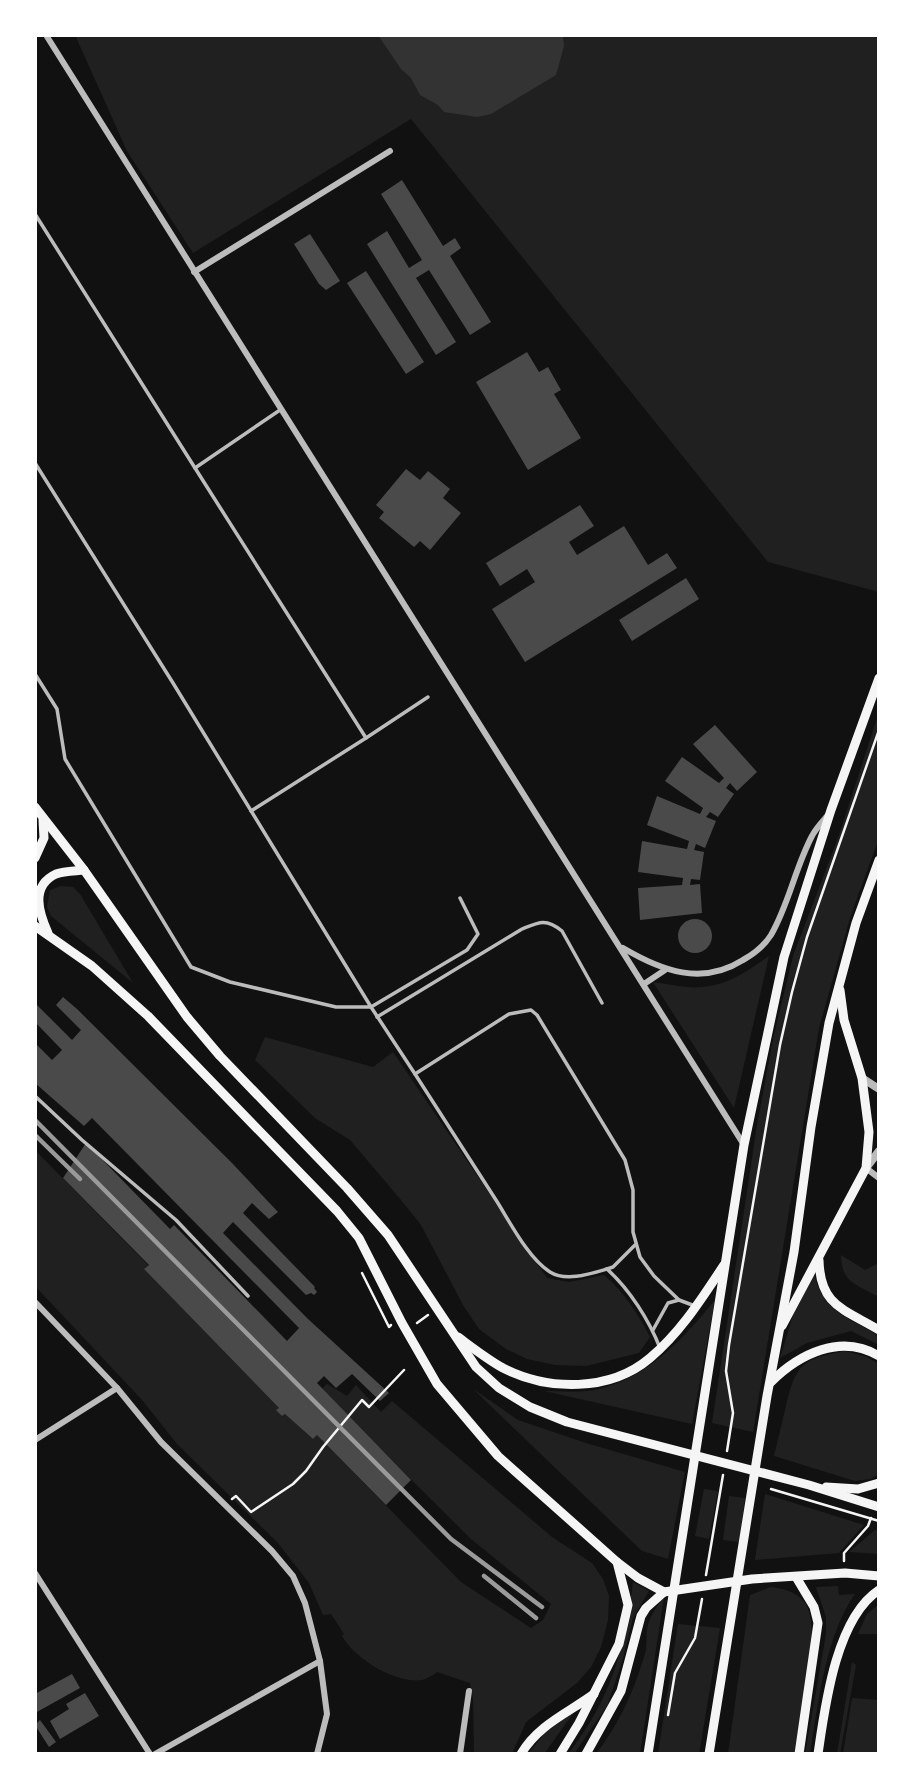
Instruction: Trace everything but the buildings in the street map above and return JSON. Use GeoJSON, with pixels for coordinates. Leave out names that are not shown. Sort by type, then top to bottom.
{"type":"FeatureCollection","features":[{"type":"Feature","properties":{"kind":"main road"},"geometry":{"type":"LineString","coordinates":[[648,1754],[744,1145],[784,957],[831,810],[879,678]]}},
{"type":"Feature","properties":{"kind":"main road"},"geometry":{"type":"LineString","coordinates":[[35,807],[44,838],[35,858]]}},
{"type":"Feature","properties":{"kind":"main road"},"geometry":{"type":"LineString","coordinates":[[39,820],[84,870],[187,1017],[388,1235],[476,1367],[499,1388],[530,1407],[567,1422],[809,1485],[877,1506]]}},
{"type":"Feature","properties":{"kind":"main road"},"geometry":{"type":"LineString","coordinates":[[709,1754],[769,1384],[794,1252],[829,1023],[856,923],[879,860]]}},
{"type":"Feature","properties":{"kind":"main road"},"geometry":{"type":"LineString","coordinates":[[49,934],[38,901],[43,883],[57,874],[84,870]]}},
{"type":"Feature","properties":{"kind":"main road"},"geometry":{"type":"LineString","coordinates":[[35,926],[92,966],[148,1016],[338,1211],[359,1238],[406,1331],[437,1384],[498,1457],[617,1562],[638,1578],[664,1592]]}},
{"type":"Feature","properties":{"kind":"main road"},"geometry":{"type":"LineString","coordinates":[[778,1334],[866,1168],[869,1132],[862,1078],[844,1020],[839,981]]}},
{"type":"Feature","properties":{"kind":"main road"},"geometry":{"type":"LineString","coordinates":[[819,1258],[819,1278],[830,1300],[840,1309],[879,1330]]}},
{"type":"Feature","properties":{"kind":"main road"},"geometry":{"type":"LineString","coordinates":[[450,1331],[503,1368],[556,1385],[586,1384],[616,1377],[649,1360],[697,1307],[727,1261]]}},
{"type":"Feature","properties":{"kind":"main road"},"geometry":{"type":"LineString","coordinates":[[769,1384],[784,1369],[799,1360],[834,1346],[853,1346],[879,1356]]}},
{"type":"Feature","properties":{"kind":"main road"},"geometry":{"type":"LineString","coordinates":[[809,1485],[858,1489],[879,1483]]}},
{"type":"Feature","properties":{"kind":"main road"},"geometry":{"type":"LineString","coordinates":[[560,1754],[596,1693],[619,1644],[628,1605],[617,1562]]}},
{"type":"Feature","properties":{"kind":"main road"},"geometry":{"type":"LineString","coordinates":[[586,1754],[621,1691],[641,1616],[664,1592],[752,1579],[845,1573],[879,1576]]}},
{"type":"Feature","properties":{"kind":"main road"},"geometry":{"type":"LineString","coordinates":[[796,1577],[814,1607],[818,1623],[799,1754]]}},
{"type":"Feature","properties":{"kind":"main road"},"geometry":{"type":"LineString","coordinates":[[818,1754],[822,1721],[843,1636],[857,1610],[879,1590]]}},
{"type":"Feature","properties":{"kind":"main road"},"geometry":{"type":"LineString","coordinates":[[521,1754],[530,1738],[541,1728],[596,1693]]}},
{"type":"Feature","properties":{"kind":"street"},"geometry":{"type":"LineString","coordinates":[[46,35],[744,1145]]}},
{"type":"Feature","properties":{"kind":"street"},"geometry":{"type":"LineString","coordinates":[[194,272],[390,151]]}},
{"type":"Feature","properties":{"kind":"street"},"geometry":{"type":"LineString","coordinates":[[621,946],[666,970],[695,975],[718,972],[755,953],[769,939],[780,919],[813,835],[831,810]]}},
{"type":"Feature","properties":{"kind":"street"},"geometry":{"type":"LineString","coordinates":[[644,984],[666,970]]}},
{"type":"Feature","properties":{"kind":"street"},"geometry":{"type":"LineString","coordinates":[[862,1078],[879,1089]]}},
{"type":"Feature","properties":{"kind":"street"},"geometry":{"type":"LineString","coordinates":[[879,1151],[866,1168],[879,1178]]}},
{"type":"Feature","properties":{"kind":"street"},"geometry":{"type":"LineString","coordinates":[[35,1302],[117,1388],[161,1442],[256,1535],[293,1576],[305,1603],[320,1661],[327,1714],[317,1754]]}},
{"type":"Feature","properties":{"kind":"street"},"geometry":{"type":"LineString","coordinates":[[35,1440],[117,1388]]}},
{"type":"Feature","properties":{"kind":"street"},"geometry":{"type":"LineString","coordinates":[[35,1573],[152,1754],[320,1661]]}},
{"type":"Feature","properties":{"kind":"street"},"geometry":{"type":"LineString","coordinates":[[460,1754],[469,1691]]}},
{"type":"Feature","properties":{"kind":"lane"},"geometry":{"type":"LineString","coordinates":[[35,214],[366,738]]}},
{"type":"Feature","properties":{"kind":"lane"},"geometry":{"type":"LineString","coordinates":[[195,468],[282,409]]}},
{"type":"Feature","properties":{"kind":"lane"},"geometry":{"type":"LineString","coordinates":[[35,463],[370,1007],[519,1237],[539,1263],[552,1274],[570,1277],[613,1267],[635,1245]]}},
{"type":"Feature","properties":{"kind":"lane"},"geometry":{"type":"LineString","coordinates":[[35,674],[57,709],[65,759],[191,967],[230,982],[336,1007],[370,1007],[467,950],[478,934],[460,898]]}},
{"type":"Feature","properties":{"kind":"lane"},"geometry":{"type":"LineString","coordinates":[[251,811],[428,697]]}},
{"type":"Feature","properties":{"kind":"lane"},"geometry":{"type":"LineString","coordinates":[[377,1017],[522,929],[538,922],[552,923],[562,931],[602,1003]]}},
{"type":"Feature","properties":{"kind":"lane"},"geometry":{"type":"LineString","coordinates":[[415,1074],[509,1014],[531,1010],[537,1015],[625,1160],[633,1190],[633,1232],[640,1257],[654,1276],[679,1300],[697,1307]]}},
{"type":"Feature","properties":{"kind":"lane"},"geometry":{"type":"LineString","coordinates":[[35,1096],[176,1220],[248,1296]]}},
{"type":"Feature","properties":{"kind":"lane"},"geometry":{"type":"LineString","coordinates":[[607,1269],[639,1308],[653,1330],[660,1348]]}},
{"type":"Feature","properties":{"kind":"lane"},"geometry":{"type":"LineString","coordinates":[[653,1330],[668,1303],[679,1300]]}},
{"type":"Feature","properties":{"kind":"path"},"geometry":{"type":"LineString","coordinates":[[726,1453],[733,1413],[726,1371],[729,1345],[780,1045],[807,937],[879,730]]}},
{"type":"Feature","properties":{"kind":"path"},"geometry":{"type":"LineString","coordinates":[[359,1267],[388,1327]]}},
{"type":"Feature","properties":{"kind":"path"},"geometry":{"type":"LineString","coordinates":[[406,1331],[437,1309]]}},
{"type":"Feature","properties":{"kind":"path"},"geometry":{"type":"LineString","coordinates":[[232,1499],[236,1496],[251,1512],[292,1484],[306,1471],[362,1400],[369,1408],[404,1370]]}},
{"type":"Feature","properties":{"kind":"path"},"geometry":{"type":"LineString","coordinates":[[704,1585],[724,1466]]}},
{"type":"Feature","properties":{"kind":"path"},"geometry":{"type":"LineString","coordinates":[[845,1573],[844,1553],[868,1526],[877,1506]]}},
{"type":"Feature","properties":{"kind":"path"},"geometry":{"type":"LineString","coordinates":[[666,1727],[675,1673],[695,1638],[702,1598]]}},
{"type":"Feature","properties":{"kind":"shaded area"},"geometry":{"type":"Polygon","coordinates":[[[75,35],[879,35],[879,592],[768,562],[411,119],[193,253],[127,151],[75,35]]]}},
{"type":"Feature","properties":{"kind":"shaded area"},"geometry":{"type":"Polygon","coordinates":[[[378,35],[563,35],[564,46],[556,75],[491,114],[477,117],[444,112],[438,105],[420,95],[411,78],[401,69],[378,35]]]}},
{"type":"Feature","properties":{"kind":"shaded area"},"geometry":{"type":"Polygon","coordinates":[[[879,712],[879,838],[850,918],[819,1028],[753,1432],[712,1423],[757,1125],[773,1039],[793,956],[839,835],[879,712]]]}},
{"type":"Feature","properties":{"kind":"shaded area"},"geometry":{"type":"Polygon","coordinates":[[[61,886],[73,887],[80,894],[133,983],[51,916],[47,907],[50,890],[61,886]]]}},
{"type":"Feature","properties":{"kind":"shaded area"},"geometry":{"type":"Polygon","coordinates":[[[769,956],[734,1108],[653,982],[691,987],[712,986],[738,976],[769,956]]]}},
{"type":"Feature","properties":{"kind":"shaded area"},"geometry":{"type":"Polygon","coordinates":[[[265,1037],[373,1067],[393,1052],[547,1278],[569,1282],[604,1275],[624,1296],[650,1337],[639,1353],[586,1366],[555,1365],[527,1359],[506,1349],[479,1329],[463,1305],[421,1225],[401,1200],[350,1140],[315,1118],[255,1060],[265,1037]]]}},
{"type":"Feature","properties":{"kind":"shaded area"},"geometry":{"type":"Polygon","coordinates":[[[35,1150],[148,1265],[144,1269],[279,1408],[277,1410],[282,1416],[285,1414],[313,1439],[317,1435],[461,1582],[531,1628],[543,1620],[551,1604],[471,1539],[321,1390],[327,1384],[347,1396],[356,1385],[381,1412],[392,1401],[552,1537],[592,1563],[603,1579],[609,1596],[608,1620],[601,1647],[591,1667],[577,1683],[526,1722],[512,1754],[474,1754],[470,1683],[437,1672],[422,1680],[400,1678],[376,1668],[356,1653],[342,1636],[344,1634],[331,1614],[323,1615],[309,1583],[278,1543],[177,1444],[143,1401],[35,1286],[35,1150]]]}},
{"type":"Feature","properties":{"kind":"shaded area"},"geometry":{"type":"Polygon","coordinates":[[[841,1255],[865,1270],[879,1263],[879,1297],[847,1277],[841,1255]]]}},
{"type":"Feature","properties":{"kind":"shaded area"},"geometry":{"type":"Polygon","coordinates":[[[814,1274],[818,1287],[831,1306],[879,1336],[879,1345],[851,1331],[807,1343],[780,1358],[793,1315],[814,1274]]]}},
{"type":"Feature","properties":{"kind":"shaded area"},"geometry":{"type":"Polygon","coordinates":[[[715,1300],[692,1424],[544,1391],[594,1390],[630,1377],[662,1356],[715,1300]]]}},
{"type":"Feature","properties":{"kind":"shaded area"},"geometry":{"type":"Polygon","coordinates":[[[845,1351],[867,1357],[879,1364],[879,1474],[870,1479],[855,1481],[774,1456],[793,1381],[798,1372],[810,1361],[845,1351]]]}},
{"type":"Feature","properties":{"kind":"shaded area"},"geometry":{"type":"Polygon","coordinates":[[[472,1388],[518,1420],[685,1472],[668,1559],[642,1551],[472,1388]]]}},
{"type":"Feature","properties":{"kind":"shaded area"},"geometry":{"type":"Polygon","coordinates":[[[704,1489],[718,1491],[709,1539],[695,1536],[704,1489]]]}},
{"type":"Feature","properties":{"kind":"shaded area"},"geometry":{"type":"Polygon","coordinates":[[[765,1494],[864,1525],[839,1553],[755,1560],[765,1494]]]}},
{"type":"Feature","properties":{"kind":"shaded area"},"geometry":{"type":"Polygon","coordinates":[[[729,1496],[745,1498],[739,1542],[723,1540],[729,1496]]]}},
{"type":"Feature","properties":{"kind":"shaded area"},"geometry":{"type":"Polygon","coordinates":[[[875,1530],[879,1531],[879,1554],[849,1552],[875,1530]]]}},
{"type":"Feature","properties":{"kind":"shaded area"},"geometry":{"type":"Polygon","coordinates":[[[633,1582],[649,1591],[633,1618],[607,1706],[574,1754],[568,1754],[595,1714],[613,1673],[625,1630],[633,1582]]]}},
{"type":"Feature","properties":{"kind":"shaded area"},"geometry":{"type":"Polygon","coordinates":[[[838,1586],[839,1595],[855,1594],[845,1610],[830,1649],[810,1754],[805,1754],[826,1634],[826,1617],[816,1587],[838,1586]]]}},
{"type":"Feature","properties":{"kind":"shaded area"},"geometry":{"type":"Polygon","coordinates":[[[771,1587],[794,1593],[805,1603],[810,1616],[811,1654],[794,1754],[728,1754],[750,1595],[771,1587]]]}},
{"type":"Feature","properties":{"kind":"shaded area"},"geometry":{"type":"Polygon","coordinates":[[[664,1597],[640,1754],[596,1754],[612,1731],[630,1696],[645,1654],[649,1621],[664,1597]]]}},
{"type":"Feature","properties":{"kind":"shaded area"},"geometry":{"type":"Polygon","coordinates":[[[879,1604],[879,1634],[858,1634],[867,1614],[879,1604]]]}},
{"type":"Feature","properties":{"kind":"shaded area"},"geometry":{"type":"Polygon","coordinates":[[[678,1624],[720,1628],[699,1754],[658,1754],[678,1624]]]}},
{"type":"Feature","properties":{"kind":"shaded area"},"geometry":{"type":"Polygon","coordinates":[[[852,1662],[856,1665],[840,1754],[837,1754],[852,1662]]]}},
{"type":"Feature","properties":{"kind":"shaded area"},"geometry":{"type":"Polygon","coordinates":[[[852,1698],[879,1700],[879,1754],[843,1754],[852,1698]]]}},
{"type":"Feature","properties":{"kind":"shaded area"},"geometry":{"type":"Polygon","coordinates":[[[574,1712],[544,1754],[528,1754],[545,1733],[574,1712]]]}},
{"type":"Feature","properties":{"kind":"railway"},"geometry":{"type":"LineString","coordinates":[[35,1120],[451,1539],[542,1607]]}},
{"type":"Feature","properties":{"kind":"railway"},"geometry":{"type":"LineString","coordinates":[[35,1135],[80,1179]]}},
{"type":"Feature","properties":{"kind":"railway"},"geometry":{"type":"LineString","coordinates":[[484,1576],[536,1618]]}}]}
